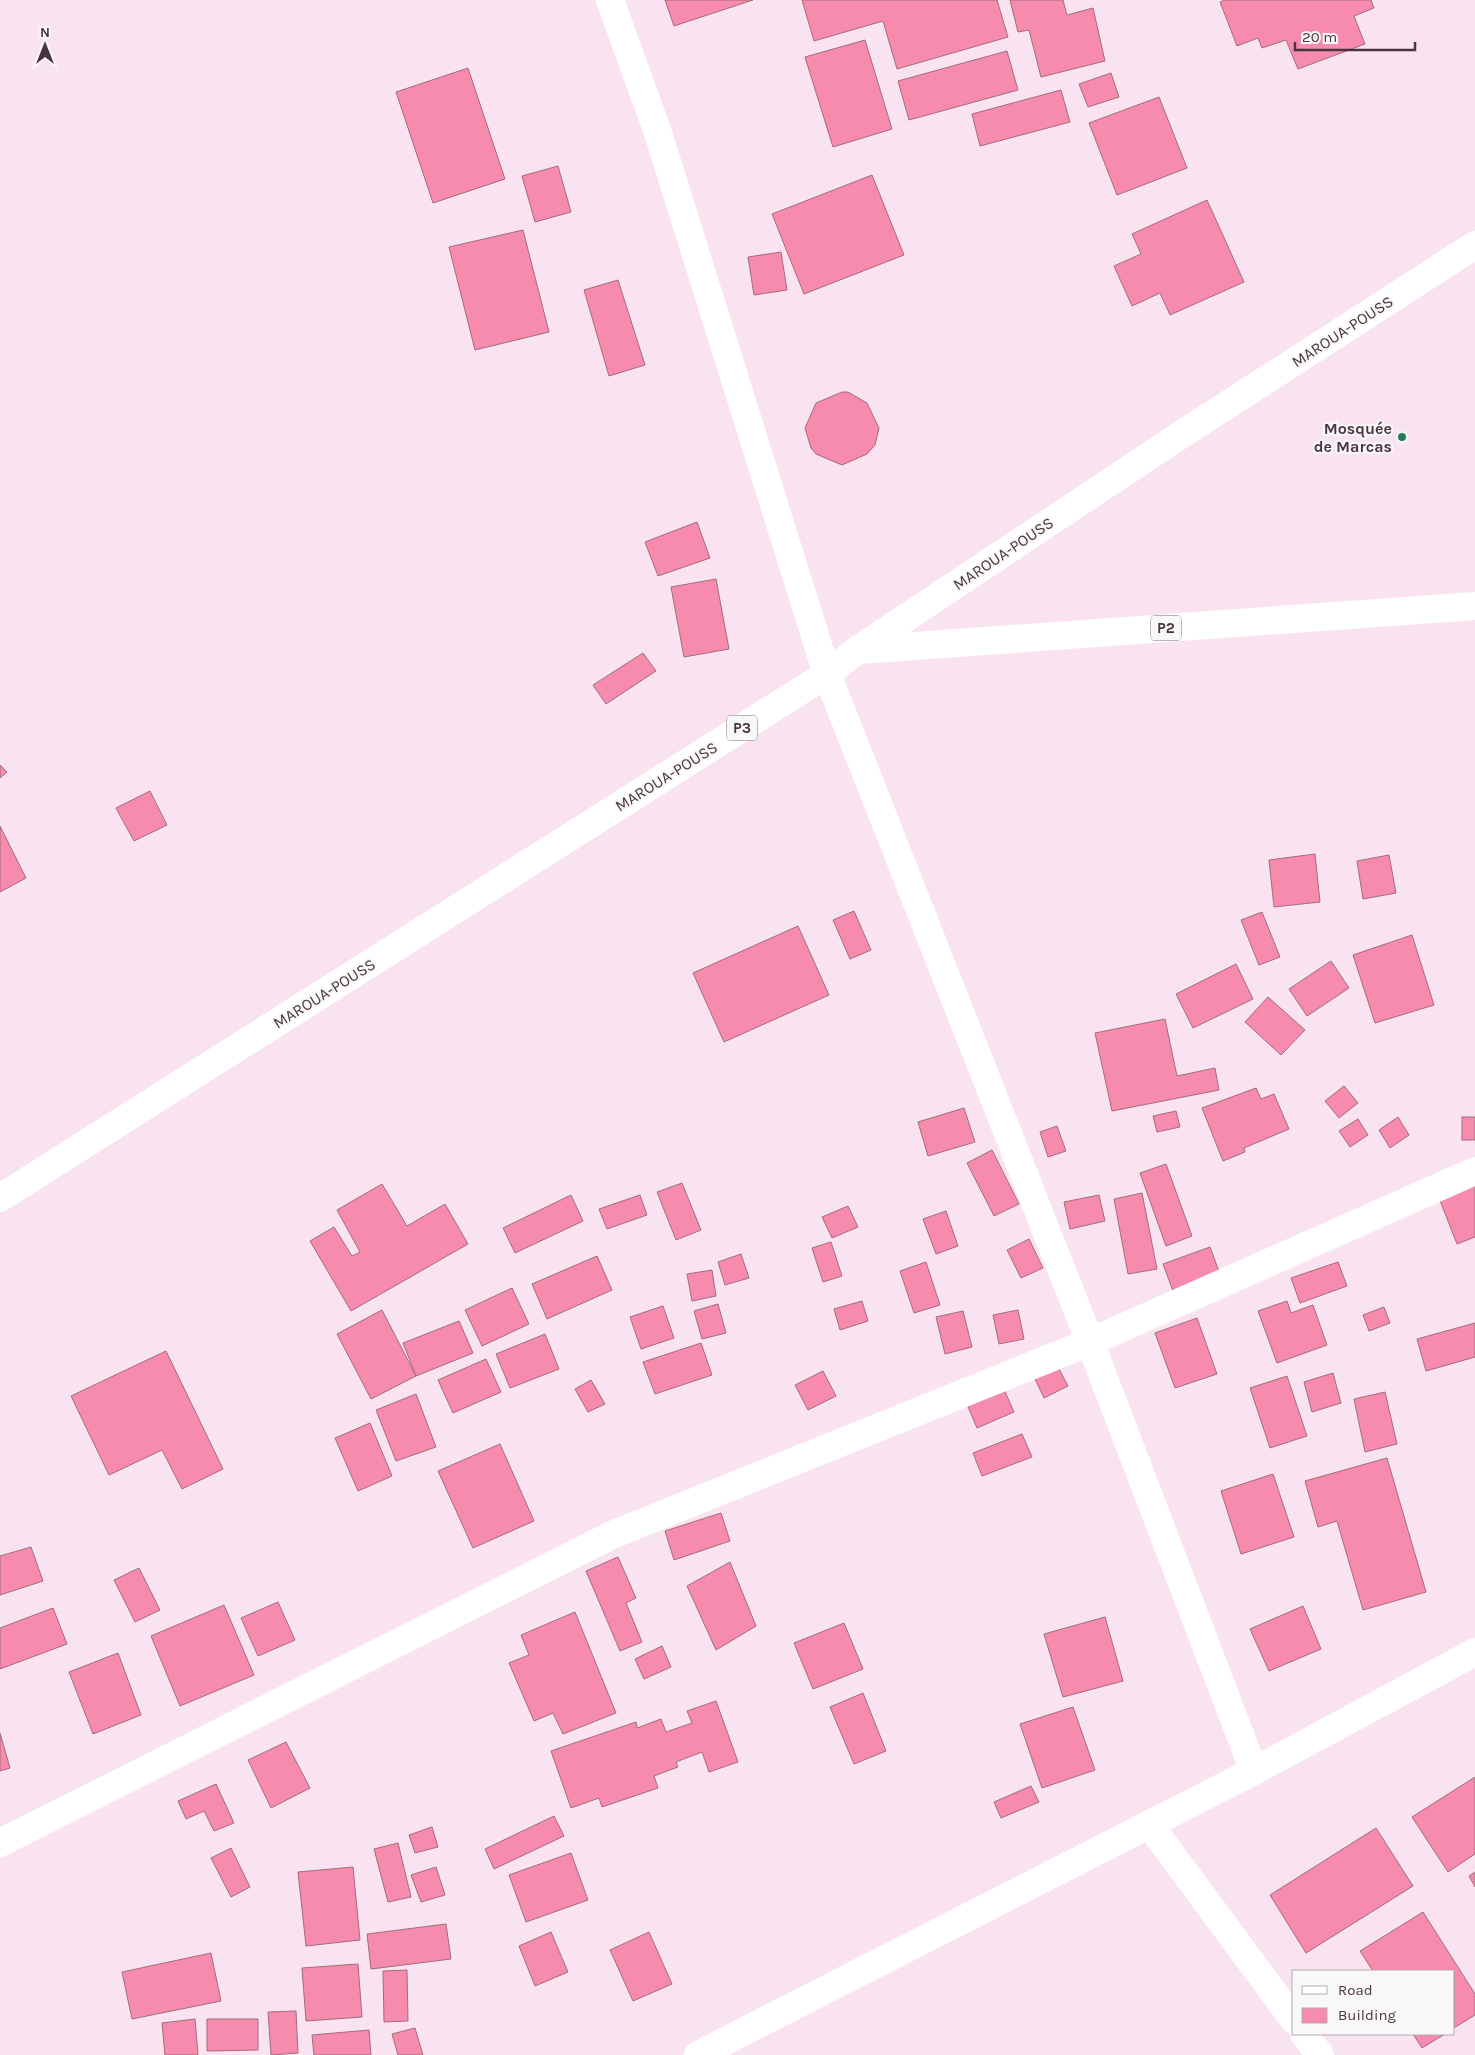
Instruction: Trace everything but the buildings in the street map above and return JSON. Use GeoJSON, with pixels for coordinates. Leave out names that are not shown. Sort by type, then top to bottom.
{"type":"FeatureCollection","features":[{"type":"Feature","properties":{"kind":"street"},"geometry":{"type":"LineString","coordinates":[[610,0],[658,133],[827,674],[1090,1342],[1254,1771]]}},
{"type":"Feature","properties":{"kind":"street","name":"MAROUA-POUSS"},"geometry":{"type":"LineString","coordinates":[[0,1198],[827,674],[856,651],[1176,438],[1475,245]]}},
{"type":"Feature","properties":{"kind":"street","name":"P2"},"geometry":{"type":"LineString","coordinates":[[856,651],[1475,606]]}},
{"type":"Feature","properties":{"kind":"street"},"geometry":{"type":"LineString","coordinates":[[0,1843],[612,1534],[1090,1342],[1475,1171]]}},
{"type":"Feature","properties":{"kind":"street"},"geometry":{"type":"LineString","coordinates":[[698,2055],[1254,1771],[1475,1652]]}},
{"type":"Feature","properties":{"kind":"street"},"geometry":{"type":"LineString","coordinates":[[1149,1824],[1292,2017]]}},
{"type":"Feature","properties":{"kind":"street"},"geometry":{"type":"LineString","coordinates":[[1305,2035],[1320,2055]]}},
{"type":"Feature","properties":{"kind":"place","name":"Mosquée de Marcas"},"geometry":{"type":"Point","coordinates":[1402,437]}}]}
